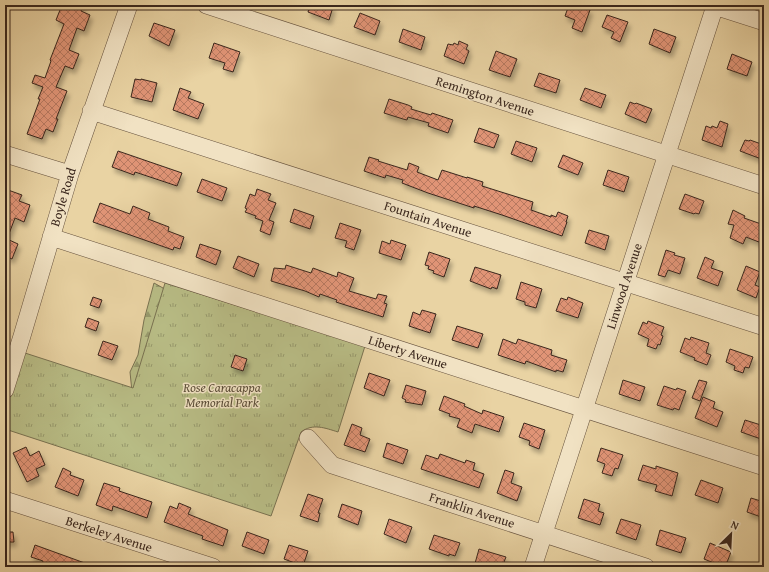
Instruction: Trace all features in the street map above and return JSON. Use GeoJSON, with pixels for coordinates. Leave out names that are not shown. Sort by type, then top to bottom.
{"type":"FeatureCollection","features":[{"type":"Feature","properties":{"kind":"street","name":"Boyle Road"},"geometry":{"type":"LineString","coordinates":[[5,390],[70,174],[129,5]]}},
{"type":"Feature","properties":{"kind":"street","name":"Remington Avenue"},"geometry":{"type":"LineString","coordinates":[[206,5],[764,186]]}},
{"type":"Feature","properties":{"kind":"street","name":"Linwood Avenue"},"geometry":{"type":"LineString","coordinates":[[533,567],[667,155],[713,6]]}},
{"type":"Feature","properties":{"kind":"street"},"geometry":{"type":"LineString","coordinates":[[713,6],[764,22]]}},
{"type":"Feature","properties":{"kind":"street","name":"Fountain Avenue"},"geometry":{"type":"LineString","coordinates":[[91,112],[764,327]]}},
{"type":"Feature","properties":{"kind":"street"},"geometry":{"type":"LineString","coordinates":[[5,154],[70,174]]}},
{"type":"Feature","properties":{"kind":"street","name":"Liberty Avenue"},"geometry":{"type":"LineString","coordinates":[[52,237],[764,467]]}},
{"type":"Feature","properties":{"kind":"street","name":"Franklin Avenue"},"geometry":{"type":"LineString","coordinates":[[308,438],[332,465],[646,567]]}},
{"type":"Feature","properties":{"kind":"street","name":"Berkeley Avenue"},"geometry":{"type":"LineString","coordinates":[[5,500],[213,567]]}},
{"type":"Feature","properties":{"kind":"green space"},"geometry":{"type":"Polygon","coordinates":[[[154,283],[163,288],[168,296],[132,392],[130,372],[138,355],[144,320],[154,283]]]}},
{"type":"Feature","properties":{"kind":"green space","name":"Rose Caracappa Memorial Park"},"geometry":{"type":"Polygon","coordinates":[[[165,283],[365,346],[338,432],[315,427],[301,432],[271,516],[5,429],[5,409],[25,353],[133,388],[165,283]]]}},
{"type":"Feature","properties":{"kind":"building"},"geometry":{"type":"Polygon","coordinates":[[[62,5],[83,5],[81,11],[90,15],[84,31],[77,28],[69,50],[79,54],[73,69],[65,66],[56,87],[67,91],[56,119],[58,119],[53,132],[46,129],[42,139],[27,134],[43,87],[32,83],[35,75],[45,78],[51,61],[50,60],[64,24],[56,20],[62,5]]]}},
{"type":"Feature","properties":{"kind":"building"},"geometry":{"type":"Polygon","coordinates":[[[310,5],[327,5],[333,7],[329,20],[308,12],[310,5]]]}},
{"type":"Feature","properties":{"kind":"building"},"geometry":{"type":"Polygon","coordinates":[[[569,5],[577,5],[590,10],[582,32],[572,28],[575,20],[565,16],[569,5]]]}},
{"type":"Feature","properties":{"kind":"building"},"geometry":{"type":"Polygon","coordinates":[[[360,13],[380,21],[375,35],[354,27],[360,13]]]}},
{"type":"Feature","properties":{"kind":"building"},"geometry":{"type":"Polygon","coordinates":[[[607,15],[628,22],[620,42],[611,38],[614,32],[602,27],[607,15]]]}},
{"type":"Feature","properties":{"kind":"building"},"geometry":{"type":"Polygon","coordinates":[[[154,23],[175,30],[169,46],[149,36],[154,23]]]}},
{"type":"Feature","properties":{"kind":"building"},"geometry":{"type":"Polygon","coordinates":[[[403,29],[425,37],[421,50],[399,42],[403,29]]]}},
{"type":"Feature","properties":{"kind":"building"},"geometry":{"type":"Polygon","coordinates":[[[654,29],[676,37],[670,53],[649,44],[654,29]]]}},
{"type":"Feature","properties":{"kind":"building"},"geometry":{"type":"Polygon","coordinates":[[[459,41],[468,45],[466,49],[469,51],[464,64],[444,56],[448,44],[453,45],[454,43],[458,45],[459,41]]]}},
{"type":"Feature","properties":{"kind":"building"},"geometry":{"type":"Polygon","coordinates":[[[214,43],[240,52],[233,72],[223,69],[225,63],[209,58],[214,43]]]}},
{"type":"Feature","properties":{"kind":"building"},"geometry":{"type":"Polygon","coordinates":[[[496,51],[517,59],[510,77],[489,70],[496,51]]]}},
{"type":"Feature","properties":{"kind":"building"},"geometry":{"type":"Polygon","coordinates":[[[732,54],[752,62],[747,76],[727,69],[732,54]]]}},
{"type":"Feature","properties":{"kind":"building"},"geometry":{"type":"Polygon","coordinates":[[[539,73],[560,80],[556,93],[534,86],[539,73]]]}},
{"type":"Feature","properties":{"kind":"building"},"geometry":{"type":"Polygon","coordinates":[[[135,79],[157,83],[152,102],[131,97],[135,79]]]}},
{"type":"Feature","properties":{"kind":"building"},"geometry":{"type":"Polygon","coordinates":[[[180,88],[191,92],[188,98],[204,104],[198,119],[173,110],[180,88]]]}},
{"type":"Feature","properties":{"kind":"building"},"geometry":{"type":"Polygon","coordinates":[[[585,88],[606,95],[601,108],[580,100],[585,88]]]}},
{"type":"Feature","properties":{"kind":"building"},"geometry":{"type":"Polygon","coordinates":[[[389,99],[408,105],[412,107],[411,109],[431,115],[432,113],[453,120],[448,133],[428,126],[429,123],[408,117],[407,120],[384,113],[389,99]]]}},
{"type":"Feature","properties":{"kind":"building"},"geometry":{"type":"Polygon","coordinates":[[[630,102],[652,109],[646,123],[625,114],[630,102]]]}},
{"type":"Feature","properties":{"kind":"building"},"geometry":{"type":"Polygon","coordinates":[[[720,121],[728,124],[722,147],[702,140],[706,126],[717,128],[720,121]]]}},
{"type":"Feature","properties":{"kind":"building"},"geometry":{"type":"Polygon","coordinates":[[[479,128],[499,135],[494,148],[474,142],[479,128]]]}},
{"type":"Feature","properties":{"kind":"building"},"geometry":{"type":"Polygon","coordinates":[[[745,140],[750,140],[764,145],[764,160],[740,151],[745,140]]]}},
{"type":"Feature","properties":{"kind":"building"},"geometry":{"type":"Polygon","coordinates":[[[516,141],[537,148],[532,162],[511,154],[516,141]]]}},
{"type":"Feature","properties":{"kind":"building"},"geometry":{"type":"Polygon","coordinates":[[[118,151],[182,173],[177,186],[135,172],[134,175],[112,167],[118,151]]]}},
{"type":"Feature","properties":{"kind":"building"},"geometry":{"type":"Polygon","coordinates":[[[563,155],[583,163],[578,175],[558,167],[563,155]]]}},
{"type":"Feature","properties":{"kind":"building"},"geometry":{"type":"Polygon","coordinates":[[[369,157],[407,170],[409,163],[419,167],[417,172],[438,180],[442,170],[467,177],[483,182],[482,186],[533,202],[531,210],[551,217],[551,215],[556,217],[558,212],[568,216],[562,236],[474,206],[474,208],[428,193],[402,183],[403,180],[386,175],[385,178],[364,171],[369,157]]]}},
{"type":"Feature","properties":{"kind":"building"},"geometry":{"type":"Polygon","coordinates":[[[608,170],[629,177],[624,192],[603,185],[608,170]]]}},
{"type":"Feature","properties":{"kind":"building"},"geometry":{"type":"Polygon","coordinates":[[[202,179],[227,188],[222,201],[197,192],[202,179]]]}},
{"type":"Feature","properties":{"kind":"building"},"geometry":{"type":"Polygon","coordinates":[[[257,189],[271,194],[268,200],[276,203],[269,220],[274,222],[270,235],[260,231],[263,221],[255,218],[256,216],[245,212],[250,194],[255,196],[257,189]]]}},
{"type":"Feature","properties":{"kind":"building"},"geometry":{"type":"Polygon","coordinates":[[[8,190],[22,195],[19,201],[30,205],[24,222],[15,218],[7,239],[18,244],[12,259],[5,256],[5,199],[8,190]]]}},
{"type":"Feature","properties":{"kind":"building"},"geometry":{"type":"Polygon","coordinates":[[[685,194],[704,201],[699,214],[694,214],[679,209],[685,194]]]}},
{"type":"Feature","properties":{"kind":"building"},"geometry":{"type":"Polygon","coordinates":[[[100,203],[130,214],[133,206],[150,213],[148,219],[169,227],[168,231],[184,237],[180,249],[174,247],[173,250],[93,222],[100,203]]]}},
{"type":"Feature","properties":{"kind":"building"},"geometry":{"type":"Polygon","coordinates":[[[294,209],[314,216],[310,229],[290,222],[294,209]]]}},
{"type":"Feature","properties":{"kind":"building"},"geometry":{"type":"Polygon","coordinates":[[[733,210],[745,216],[744,218],[764,225],[764,244],[746,237],[743,244],[730,238],[734,225],[728,224],[733,210]]]}},
{"type":"Feature","properties":{"kind":"building"},"geometry":{"type":"Polygon","coordinates":[[[340,223],[361,230],[354,250],[345,247],[347,241],[335,238],[340,223]]]}},
{"type":"Feature","properties":{"kind":"building"},"geometry":{"type":"Polygon","coordinates":[[[589,230],[609,236],[605,250],[585,243],[589,230]]]}},
{"type":"Feature","properties":{"kind":"building"},"geometry":{"type":"Polygon","coordinates":[[[391,240],[406,245],[401,260],[379,253],[382,241],[390,244],[391,240]]]}},
{"type":"Feature","properties":{"kind":"building"},"geometry":{"type":"Polygon","coordinates":[[[200,244],[221,251],[216,265],[196,257],[200,244]]]}},
{"type":"Feature","properties":{"kind":"building"},"geometry":{"type":"Polygon","coordinates":[[[666,250],[675,253],[674,255],[685,258],[680,274],[668,270],[665,277],[658,275],[666,250]]]}},
{"type":"Feature","properties":{"kind":"building"},"geometry":{"type":"Polygon","coordinates":[[[429,252],[450,259],[444,277],[433,273],[434,271],[428,269],[429,266],[425,265],[429,252]]]}},
{"type":"Feature","properties":{"kind":"building"},"geometry":{"type":"Polygon","coordinates":[[[238,256],[259,264],[254,277],[233,268],[238,256]]]}},
{"type":"Feature","properties":{"kind":"building"},"geometry":{"type":"Polygon","coordinates":[[[705,257],[714,261],[711,268],[723,272],[718,286],[697,278],[705,257]]]}},
{"type":"Feature","properties":{"kind":"building"},"geometry":{"type":"Polygon","coordinates":[[[286,265],[311,273],[313,268],[337,277],[338,272],[354,278],[349,291],[376,299],[378,294],[387,296],[384,303],[387,304],[383,317],[336,302],[337,300],[320,294],[319,297],[305,291],[271,281],[274,268],[285,269],[286,265]]]}},
{"type":"Feature","properties":{"kind":"building"},"geometry":{"type":"Polygon","coordinates":[[[746,266],[760,272],[755,285],[760,287],[756,298],[737,290],[746,266]]]}},
{"type":"Feature","properties":{"kind":"building"},"geometry":{"type":"Polygon","coordinates":[[[475,267],[501,275],[497,289],[492,287],[491,289],[470,281],[475,267]]]}},
{"type":"Feature","properties":{"kind":"building"},"geometry":{"type":"Polygon","coordinates":[[[521,282],[542,289],[536,308],[525,305],[525,302],[516,299],[521,282]]]}},
{"type":"Feature","properties":{"kind":"building"},"geometry":{"type":"Polygon","coordinates":[[[93,297],[102,300],[99,308],[90,305],[93,297]]]}},
{"type":"Feature","properties":{"kind":"building"},"geometry":{"type":"Polygon","coordinates":[[[568,297],[583,303],[578,318],[556,311],[561,298],[567,300],[568,297]]]}},
{"type":"Feature","properties":{"kind":"building"},"geometry":{"type":"Polygon","coordinates":[[[422,310],[436,314],[430,333],[409,326],[413,312],[420,315],[422,310]]]}},
{"type":"Feature","properties":{"kind":"building"},"geometry":{"type":"Polygon","coordinates":[[[88,318],[99,322],[96,331],[85,327],[88,318]]]}},
{"type":"Feature","properties":{"kind":"building"},"geometry":{"type":"Polygon","coordinates":[[[648,321],[664,327],[660,345],[658,344],[656,349],[647,346],[649,339],[638,334],[643,322],[647,324],[648,321]]]}},
{"type":"Feature","properties":{"kind":"building"},"geometry":{"type":"Polygon","coordinates":[[[457,326],[483,334],[478,348],[452,340],[457,326]]]}},
{"type":"Feature","properties":{"kind":"building"},"geometry":{"type":"Polygon","coordinates":[[[691,337],[709,343],[706,353],[711,355],[707,365],[680,352],[685,338],[690,340],[691,337]]]}},
{"type":"Feature","properties":{"kind":"building"},"geometry":{"type":"Polygon","coordinates":[[[503,339],[516,344],[518,339],[552,350],[551,355],[567,360],[563,372],[556,370],[556,372],[526,361],[525,364],[498,355],[503,339]]]}},
{"type":"Feature","properties":{"kind":"building"},"geometry":{"type":"Polygon","coordinates":[[[103,341],[118,346],[112,360],[98,355],[103,341]]]}},
{"type":"Feature","properties":{"kind":"building"},"geometry":{"type":"Polygon","coordinates":[[[730,349],[753,357],[749,368],[745,367],[743,373],[734,370],[735,366],[726,362],[730,349]]]}},
{"type":"Feature","properties":{"kind":"building"},"geometry":{"type":"Polygon","coordinates":[[[235,355],[247,359],[243,371],[231,367],[235,355]]]}},
{"type":"Feature","properties":{"kind":"building"},"geometry":{"type":"Polygon","coordinates":[[[369,373],[390,380],[384,396],[364,388],[369,373]]]}},
{"type":"Feature","properties":{"kind":"building"},"geometry":{"type":"Polygon","coordinates":[[[623,380],[645,387],[640,401],[619,394],[623,380]]]}},
{"type":"Feature","properties":{"kind":"building"},"geometry":{"type":"Polygon","coordinates":[[[699,380],[707,382],[700,401],[692,398],[699,380]]]}},
{"type":"Feature","properties":{"kind":"building"},"geometry":{"type":"Polygon","coordinates":[[[406,385],[426,391],[422,405],[405,402],[406,400],[402,398],[406,385]]]}},
{"type":"Feature","properties":{"kind":"building"},"geometry":{"type":"Polygon","coordinates":[[[664,386],[676,390],[677,388],[686,391],[679,410],[674,408],[673,410],[657,405],[664,386]]]}},
{"type":"Feature","properties":{"kind":"building"},"geometry":{"type":"Polygon","coordinates":[[[444,396],[465,404],[464,406],[482,414],[483,410],[504,417],[499,432],[475,424],[472,433],[457,427],[460,419],[449,416],[450,414],[439,410],[444,396]]]}},
{"type":"Feature","properties":{"kind":"building"},"geometry":{"type":"Polygon","coordinates":[[[703,397],[715,402],[713,408],[723,412],[717,427],[695,418],[703,397]]]}},
{"type":"Feature","properties":{"kind":"building"},"geometry":{"type":"Polygon","coordinates":[[[745,420],[764,426],[761,439],[741,432],[745,420]]]}},
{"type":"Feature","properties":{"kind":"building"},"geometry":{"type":"Polygon","coordinates":[[[524,423],[545,430],[539,449],[529,445],[530,441],[519,437],[524,423]]]}},
{"type":"Feature","properties":{"kind":"building"},"geometry":{"type":"Polygon","coordinates":[[[352,424],[362,428],[360,435],[370,439],[365,452],[344,445],[352,424]]]}},
{"type":"Feature","properties":{"kind":"building"},"geometry":{"type":"Polygon","coordinates":[[[387,443],[408,450],[403,464],[383,457],[387,443]]]}},
{"type":"Feature","properties":{"kind":"building"},"geometry":{"type":"Polygon","coordinates":[[[26,447],[30,456],[39,451],[45,465],[36,469],[39,476],[27,482],[13,453],[26,447]]]}},
{"type":"Feature","properties":{"kind":"building"},"geometry":{"type":"Polygon","coordinates":[[[601,448],[623,455],[618,469],[615,468],[612,476],[602,473],[605,464],[597,461],[601,448]]]}},
{"type":"Feature","properties":{"kind":"building"},"geometry":{"type":"Polygon","coordinates":[[[440,454],[465,463],[466,460],[475,463],[473,470],[484,474],[479,488],[421,469],[426,455],[438,459],[440,454]]]}},
{"type":"Feature","properties":{"kind":"building"},"geometry":{"type":"Polygon","coordinates":[[[643,465],[656,469],[656,466],[678,473],[672,496],[655,491],[657,485],[638,480],[643,465]]]}},
{"type":"Feature","properties":{"kind":"building"},"geometry":{"type":"Polygon","coordinates":[[[63,468],[71,472],[70,475],[84,480],[78,496],[55,487],[63,468]]]}},
{"type":"Feature","properties":{"kind":"building"},"geometry":{"type":"Polygon","coordinates":[[[505,470],[514,473],[511,483],[522,487],[517,501],[497,493],[505,470]]]}},
{"type":"Feature","properties":{"kind":"building"},"geometry":{"type":"Polygon","coordinates":[[[701,480],[723,488],[718,503],[695,495],[701,480]]]}},
{"type":"Feature","properties":{"kind":"building"},"geometry":{"type":"Polygon","coordinates":[[[104,483],[120,488],[119,491],[152,502],[147,518],[113,506],[112,511],[96,505],[104,483]]]}},
{"type":"Feature","properties":{"kind":"building"},"geometry":{"type":"Polygon","coordinates":[[[308,494],[323,499],[318,513],[320,513],[318,522],[300,516],[308,494]]]}},
{"type":"Feature","properties":{"kind":"building"},"geometry":{"type":"Polygon","coordinates":[[[751,498],[764,502],[764,518],[747,512],[751,498]]]}},
{"type":"Feature","properties":{"kind":"building"},"geometry":{"type":"Polygon","coordinates":[[[584,499],[600,504],[598,511],[604,513],[600,525],[578,518],[584,499]]]}},
{"type":"Feature","properties":{"kind":"building"},"geometry":{"type":"Polygon","coordinates":[[[179,503],[191,508],[188,514],[228,530],[223,546],[202,539],[203,536],[164,522],[170,506],[177,509],[179,503]]]}},
{"type":"Feature","properties":{"kind":"building"},"geometry":{"type":"Polygon","coordinates":[[[342,504],[362,511],[358,525],[338,517],[342,504]]]}},
{"type":"Feature","properties":{"kind":"building"},"geometry":{"type":"Polygon","coordinates":[[[389,519],[412,527],[406,543],[384,534],[389,519]]]}},
{"type":"Feature","properties":{"kind":"building"},"geometry":{"type":"Polygon","coordinates":[[[621,519],[641,525],[636,540],[616,533],[621,519]]]}},
{"type":"Feature","properties":{"kind":"building"},"geometry":{"type":"Polygon","coordinates":[[[660,530],[686,538],[681,553],[656,545],[660,530]]]}},
{"type":"Feature","properties":{"kind":"building"},"geometry":{"type":"Polygon","coordinates":[[[5,532],[13,532],[14,542],[5,542],[5,532]]]}},
{"type":"Feature","properties":{"kind":"building"},"geometry":{"type":"Polygon","coordinates":[[[247,532],[269,540],[264,554],[242,546],[247,532]]]}},
{"type":"Feature","properties":{"kind":"building"},"geometry":{"type":"Polygon","coordinates":[[[434,535],[460,543],[455,556],[449,554],[449,556],[429,549],[434,535]]]}},
{"type":"Feature","properties":{"kind":"building"},"geometry":{"type":"Polygon","coordinates":[[[710,543],[731,552],[726,565],[720,563],[719,565],[704,559],[710,543]]]}},
{"type":"Feature","properties":{"kind":"building"},"geometry":{"type":"Polygon","coordinates":[[[35,545],[93,567],[41,567],[43,561],[31,557],[35,545]]]}},
{"type":"Feature","properties":{"kind":"building"},"geometry":{"type":"Polygon","coordinates":[[[289,545],[308,551],[303,566],[284,559],[289,545]]]}},
{"type":"Feature","properties":{"kind":"building"},"geometry":{"type":"Polygon","coordinates":[[[479,549],[506,557],[502,567],[474,567],[479,549]]]}}]}
